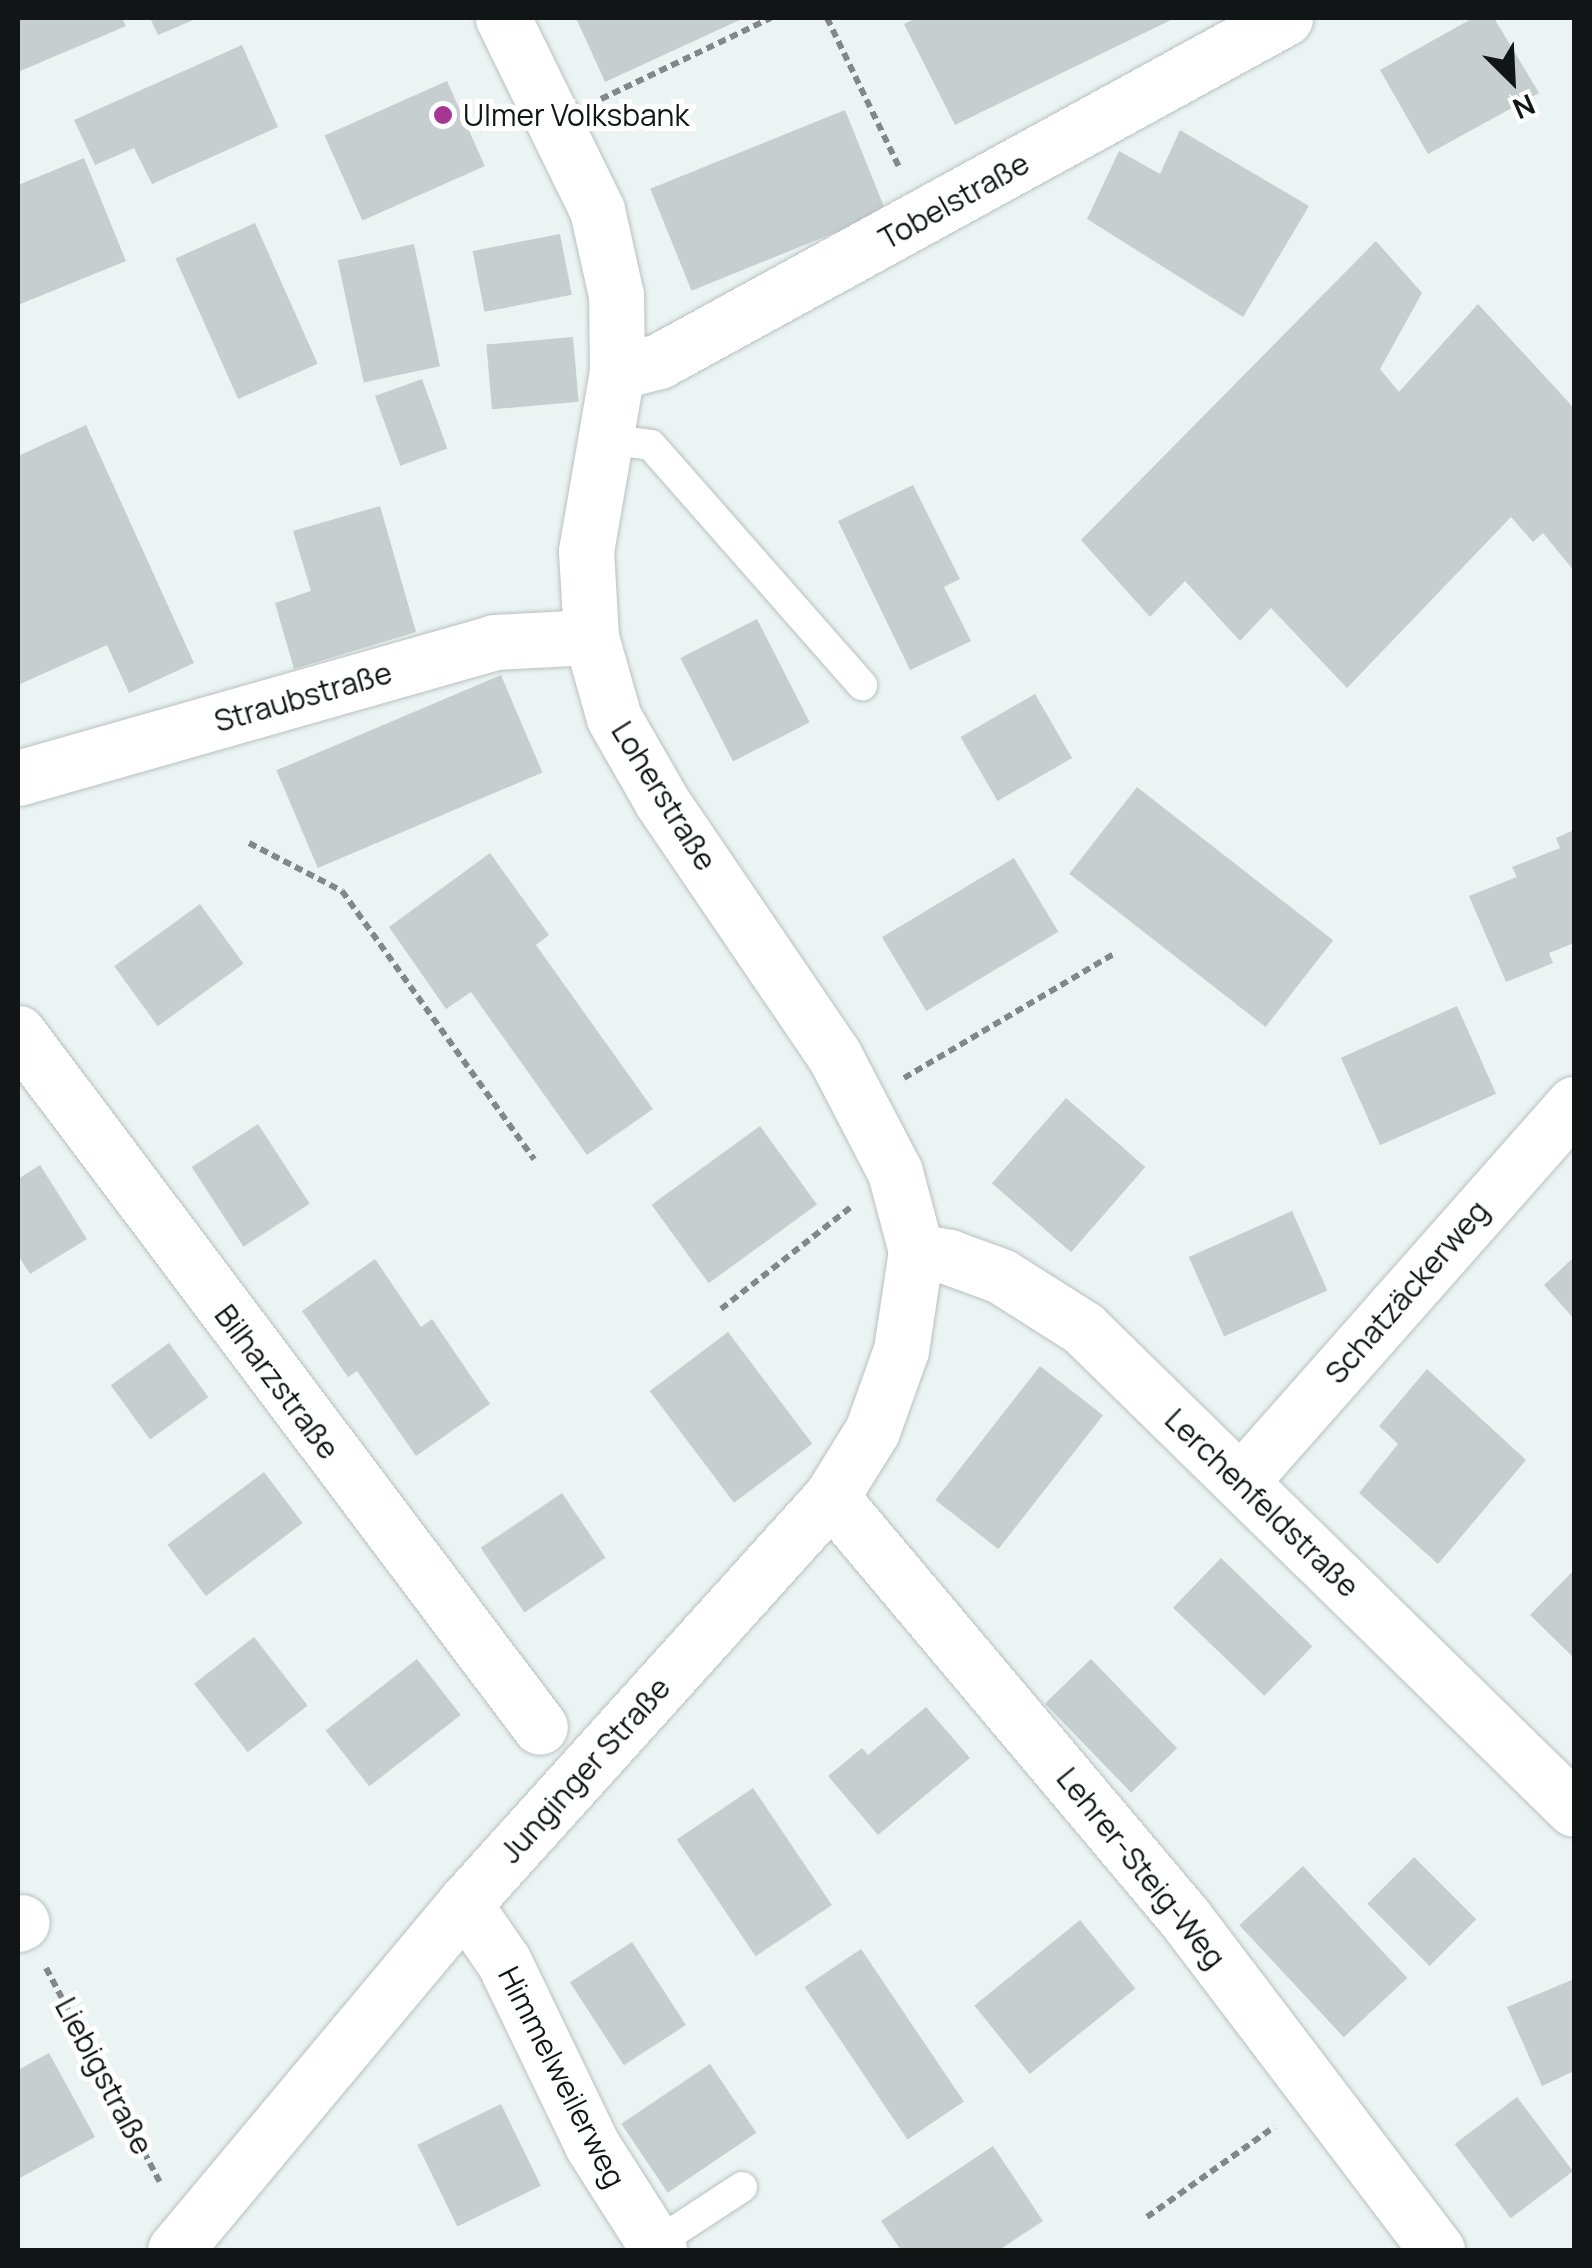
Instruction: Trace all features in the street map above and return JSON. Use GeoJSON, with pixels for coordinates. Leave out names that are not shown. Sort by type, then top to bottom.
{"type":"FeatureCollection","features":[{"type":"Feature","properties":{"kind":"street","name":"Loherstraße"},"geometry":{"type":"LineString","coordinates":[[503,18],[597,210],[616,295],[617,372],[586,551],[591,637],[614,718],[661,800],[834,1055],[895,1172],[916,1251]]}},
{"type":"Feature","properties":{"kind":"street","name":"Tobelstraße"},"geometry":{"type":"LineString","coordinates":[[617,372],[659,361],[1285,18]]}},
{"type":"Feature","properties":{"kind":"street","name":"Straubstraße"},"geometry":{"type":"LineString","coordinates":[[18,778],[494,642],[591,637]]}},
{"type":"Feature","properties":{"kind":"street","name":"Bilharzstraße"},"geometry":{"type":"LineString","coordinates":[[18,1034],[540,1727]]}},
{"type":"Feature","properties":{"kind":"street","name":"Schatzäckerweg"},"geometry":{"type":"LineString","coordinates":[[1241,1481],[1574,1104]]}},
{"type":"Feature","properties":{"kind":"street","name":"Lerchenfeldstraße"},"geometry":{"type":"LineString","coordinates":[[916,1251],[949,1257],[1001,1276],[1083,1328],[1574,1809]]}},
{"type":"Feature","properties":{"kind":"street","name":"Junginger Straße"},"geometry":{"type":"LineString","coordinates":[[181,2243],[464,1904],[831,1497],[872,1431],[901,1350],[916,1251]]}},
{"type":"Feature","properties":{"kind":"street","name":"Lehrer-Steig-Weg"},"geometry":{"type":"LineString","coordinates":[[831,1497],[1185,1918],[1437,2250]]}},
{"type":"Feature","properties":{"kind":"street","name":"Himmelweilerweg"},"geometry":{"type":"LineString","coordinates":[[464,1904],[504,1962],[592,2145],[657,2247]]}},
{"type":"Feature","properties":{"kind":"lane"},"geometry":{"type":"LineString","coordinates":[[606,439],[651,446],[862,685]]}},
{"type":"Feature","properties":{"kind":"lane"},"geometry":{"type":"LineString","coordinates":[[657,2247],[742,2187]]}},
{"type":"Feature","properties":{"kind":"path"},"geometry":{"type":"LineString","coordinates":[[593,102],[771,18]]}},
{"type":"Feature","properties":{"kind":"path"},"geometry":{"type":"LineString","coordinates":[[827,18],[924,218]]}},
{"type":"Feature","properties":{"kind":"path"},"geometry":{"type":"LineString","coordinates":[[249,843],[342,891],[534,1160]]}},
{"type":"Feature","properties":{"kind":"path"},"geometry":{"type":"LineString","coordinates":[[860,1104],[1115,953]]}},
{"type":"Feature","properties":{"kind":"path"},"geometry":{"type":"LineString","coordinates":[[721,1309],[895,1172]]}},
{"type":"Feature","properties":{"kind":"path","name":"Liebigstraße"},"geometry":{"type":"LineString","coordinates":[[20,1923],[181,2243]]}},
{"type":"Feature","properties":{"kind":"path"},"geometry":{"type":"LineString","coordinates":[[1147,2217],[1320,2095]]}},
{"type":"Feature","properties":{"kind":"building"},"geometry":{"type":"Polygon","coordinates":[[[18,18],[122,18],[126,26],[18,72],[18,18]]]}},
{"type":"Feature","properties":{"kind":"building"},"geometry":{"type":"Polygon","coordinates":[[[150,18],[198,18],[158,35],[150,18]]]}},
{"type":"Feature","properties":{"kind":"building"},"geometry":{"type":"Polygon","coordinates":[[[576,18],[744,18],[605,82],[576,18]]]}},
{"type":"Feature","properties":{"kind":"building"},"geometry":{"type":"Polygon","coordinates":[[[917,18],[1175,18],[955,125],[904,24],[917,18]]]}},
{"type":"Feature","properties":{"kind":"building"},"geometry":{"type":"Polygon","coordinates":[[[1473,18],[1494,18],[1539,93],[1428,154],[1380,70],[1473,18]]]}},
{"type":"Feature","properties":{"kind":"building"},"geometry":{"type":"Polygon","coordinates":[[[242,45],[278,127],[152,184],[134,148],[95,165],[74,120],[242,45]]]}},
{"type":"Feature","properties":{"kind":"building"},"geometry":{"type":"Polygon","coordinates":[[[447,81],[485,166],[362,220],[325,136],[447,81]]]}},
{"type":"Feature","properties":{"kind":"building"},"geometry":{"type":"Polygon","coordinates":[[[845,110],[886,212],[691,291],[650,189],[845,110]]]}},
{"type":"Feature","properties":{"kind":"building"},"geometry":{"type":"Polygon","coordinates":[[[1180,130],[1309,206],[1243,317],[1087,219],[1119,151],[1160,174],[1180,130]]]}},
{"type":"Feature","properties":{"kind":"building"},"geometry":{"type":"Polygon","coordinates":[[[84,158],[126,261],[18,305],[18,185],[84,158]]]}},
{"type":"Feature","properties":{"kind":"building"},"geometry":{"type":"Polygon","coordinates":[[[255,223],[318,364],[238,399],[176,258],[255,223]]]}},
{"type":"Feature","properties":{"kind":"building"},"geometry":{"type":"Polygon","coordinates":[[[560,234],[572,295],[484,312],[473,251],[560,234]]]}},
{"type":"Feature","properties":{"kind":"building"},"geometry":{"type":"Polygon","coordinates":[[[1376,241],[1422,293],[1380,369],[1399,392],[1478,304],[1574,408],[1574,571],[1543,533],[1533,542],[1511,517],[1347,688],[1271,608],[1240,641],[1185,581],[1150,617],[1081,540],[1376,241]]]}},
{"type":"Feature","properties":{"kind":"building"},"geometry":{"type":"Polygon","coordinates":[[[414,244],[440,366],[364,382],[338,260],[414,244]]]}},
{"type":"Feature","properties":{"kind":"building"},"geometry":{"type":"Polygon","coordinates":[[[573,337],[579,402],[492,409],[486,345],[573,337]]]}},
{"type":"Feature","properties":{"kind":"building"},"geometry":{"type":"Polygon","coordinates":[[[422,379],[447,449],[400,466],[375,396],[422,379]]]}},
{"type":"Feature","properties":{"kind":"building"},"geometry":{"type":"Polygon","coordinates":[[[86,425],[194,663],[129,693],[107,645],[18,685],[18,456],[86,425]]]}},
{"type":"Feature","properties":{"kind":"building"},"geometry":{"type":"Polygon","coordinates":[[[913,485],[960,579],[944,587],[971,641],[910,670],[838,521],[913,485]]]}},
{"type":"Feature","properties":{"kind":"building"},"geometry":{"type":"Polygon","coordinates":[[[380,506],[416,632],[294,669],[275,603],[311,591],[293,531],[380,506]]]}},
{"type":"Feature","properties":{"kind":"building"},"geometry":{"type":"Polygon","coordinates":[[[757,619],[810,722],[733,761],[680,658],[757,619]]]}},
{"type":"Feature","properties":{"kind":"building"},"geometry":{"type":"Polygon","coordinates":[[[501,675],[542,773],[318,868],[276,770],[501,675]]]}},
{"type":"Feature","properties":{"kind":"building"},"geometry":{"type":"Polygon","coordinates":[[[1035,694],[1072,758],[998,801],[961,737],[1035,694]]]}},
{"type":"Feature","properties":{"kind":"building"},"geometry":{"type":"Polygon","coordinates":[[[1137,787],[1333,940],[1265,1027],[1069,874],[1137,787]]]}},
{"type":"Feature","properties":{"kind":"building"},"geometry":{"type":"Polygon","coordinates":[[[1574,830],[1574,943],[1549,953],[1553,963],[1506,982],[1469,896],[1517,877],[1512,867],[1560,848],[1556,838],[1574,830]]]}},
{"type":"Feature","properties":{"kind":"building"},"geometry":{"type":"Polygon","coordinates":[[[490,853],[549,935],[536,945],[653,1109],[587,1155],[471,992],[446,1009],[389,927],[490,853]]]}},
{"type":"Feature","properties":{"kind":"building"},"geometry":{"type":"Polygon","coordinates":[[[1014,858],[1058,932],[926,1011],[882,937],[1014,858]]]}},
{"type":"Feature","properties":{"kind":"building"},"geometry":{"type":"Polygon","coordinates":[[[200,904],[243,964],[158,1026],[114,966],[200,904]]]}},
{"type":"Feature","properties":{"kind":"building"},"geometry":{"type":"Polygon","coordinates":[[[1457,1006],[1496,1094],[1380,1145],[1341,1058],[1457,1006]]]}},
{"type":"Feature","properties":{"kind":"building"},"geometry":{"type":"Polygon","coordinates":[[[1066,1098],[1145,1167],[1071,1252],[992,1183],[1066,1098]]]}},
{"type":"Feature","properties":{"kind":"building"},"geometry":{"type":"Polygon","coordinates":[[[258,1124],[310,1204],[243,1247],[192,1167],[258,1124]]]}},
{"type":"Feature","properties":{"kind":"building"},"geometry":{"type":"Polygon","coordinates":[[[760,1126],[817,1204],[709,1283],[652,1205],[760,1126]]]}},
{"type":"Feature","properties":{"kind":"building"},"geometry":{"type":"Polygon","coordinates":[[[40,1165],[87,1239],[30,1274],[18,1255],[18,1179],[40,1165]]]}},
{"type":"Feature","properties":{"kind":"building"},"geometry":{"type":"Polygon","coordinates":[[[1292,1211],[1327,1290],[1224,1336],[1189,1257],[1292,1211]]]}},
{"type":"Feature","properties":{"kind":"building"},"geometry":{"type":"Polygon","coordinates":[[[1574,1257],[1574,1319],[1544,1285],[1574,1257]]]}},
{"type":"Feature","properties":{"kind":"building"},"geometry":{"type":"Polygon","coordinates":[[[375,1259],[421,1327],[432,1319],[490,1404],[416,1456],[357,1371],[348,1377],[302,1311],[375,1259]]]}},
{"type":"Feature","properties":{"kind":"building"},"geometry":{"type":"Polygon","coordinates":[[[728,1332],[812,1444],[734,1503],[650,1391],[728,1332]]]}},
{"type":"Feature","properties":{"kind":"building"},"geometry":{"type":"Polygon","coordinates":[[[169,1343],[208,1397],[150,1440],[111,1385],[169,1343]]]}},
{"type":"Feature","properties":{"kind":"building"},"geometry":{"type":"Polygon","coordinates":[[[1040,1366],[1103,1415],[998,1549],[935,1500],[1040,1366]]]}},
{"type":"Feature","properties":{"kind":"building"},"geometry":{"type":"Polygon","coordinates":[[[1427,1369],[1526,1460],[1438,1564],[1359,1493],[1398,1444],[1379,1426],[1427,1369]]]}},
{"type":"Feature","properties":{"kind":"building"},"geometry":{"type":"Polygon","coordinates":[[[264,1472],[303,1523],[206,1596],[167,1545],[264,1472]]]}},
{"type":"Feature","properties":{"kind":"building"},"geometry":{"type":"Polygon","coordinates":[[[562,1493],[606,1558],[524,1612],[481,1548],[562,1493]]]}},
{"type":"Feature","properties":{"kind":"building"},"geometry":{"type":"Polygon","coordinates":[[[1221,1558],[1312,1646],[1264,1696],[1173,1608],[1221,1558]]]}},
{"type":"Feature","properties":{"kind":"building"},"geometry":{"type":"Polygon","coordinates":[[[1574,1570],[1574,1658],[1530,1615],[1574,1570]]]}},
{"type":"Feature","properties":{"kind":"building"},"geometry":{"type":"Polygon","coordinates":[[[254,1637],[308,1706],[248,1752],[194,1684],[254,1637]]]}},
{"type":"Feature","properties":{"kind":"building"},"geometry":{"type":"Polygon","coordinates":[[[417,1659],[461,1715],[369,1786],[326,1730],[417,1659]]]}},
{"type":"Feature","properties":{"kind":"building"},"geometry":{"type":"Polygon","coordinates":[[[1091,1659],[1177,1748],[1131,1793],[1045,1703],[1091,1659]]]}},
{"type":"Feature","properties":{"kind":"building"},"geometry":{"type":"Polygon","coordinates":[[[926,1707],[970,1758],[878,1835],[828,1776],[862,1748],[868,1755],[926,1707]]]}},
{"type":"Feature","properties":{"kind":"building"},"geometry":{"type":"Polygon","coordinates":[[[753,1788],[832,1905],[756,1956],[677,1839],[753,1788]]]}},
{"type":"Feature","properties":{"kind":"building"},"geometry":{"type":"Polygon","coordinates":[[[1414,1857],[1476,1919],[1430,1966],[1367,1904],[1414,1857]]]}},
{"type":"Feature","properties":{"kind":"building"},"geometry":{"type":"Polygon","coordinates":[[[1303,1866],[1407,1978],[1344,2037],[1239,1925],[1303,1866]]]}},
{"type":"Feature","properties":{"kind":"building"},"geometry":{"type":"Polygon","coordinates":[[[1080,1920],[1135,1988],[1030,2074],[974,2006],[1080,1920]]]}},
{"type":"Feature","properties":{"kind":"building"},"geometry":{"type":"Polygon","coordinates":[[[632,1942],[686,2025],[624,2065],[570,1982],[632,1942]]]}},
{"type":"Feature","properties":{"kind":"building"},"geometry":{"type":"Polygon","coordinates":[[[861,1949],[964,2102],[908,2140],[805,1987],[861,1949]]]}},
{"type":"Feature","properties":{"kind":"building"},"geometry":{"type":"Polygon","coordinates":[[[1574,1979],[1574,2071],[1542,2086],[1507,2007],[1574,1979]]]}},
{"type":"Feature","properties":{"kind":"building"},"geometry":{"type":"Polygon","coordinates":[[[49,2053],[95,2137],[18,2179],[18,2070],[49,2053]]]}},
{"type":"Feature","properties":{"kind":"building"},"geometry":{"type":"Polygon","coordinates":[[[710,2064],[756,2133],[668,2193],[621,2124],[710,2064]]]}},
{"type":"Feature","properties":{"kind":"building"},"geometry":{"type":"Polygon","coordinates":[[[1517,2097],[1573,2171],[1511,2218],[1455,2144],[1517,2097]]]}},
{"type":"Feature","properties":{"kind":"building"},"geometry":{"type":"Polygon","coordinates":[[[501,2104],[541,2186],[457,2227],[417,2145],[501,2104]]]}},
{"type":"Feature","properties":{"kind":"building"},"geometry":{"type":"Polygon","coordinates":[[[993,2146],[1043,2221],[999,2250],[901,2250],[881,2221],[993,2146]]]}},
{"type":"Feature","properties":{"kind":"place","name":"Ulmer Volksbank"},"geometry":{"type":"Point","coordinates":[443,115]}}]}
